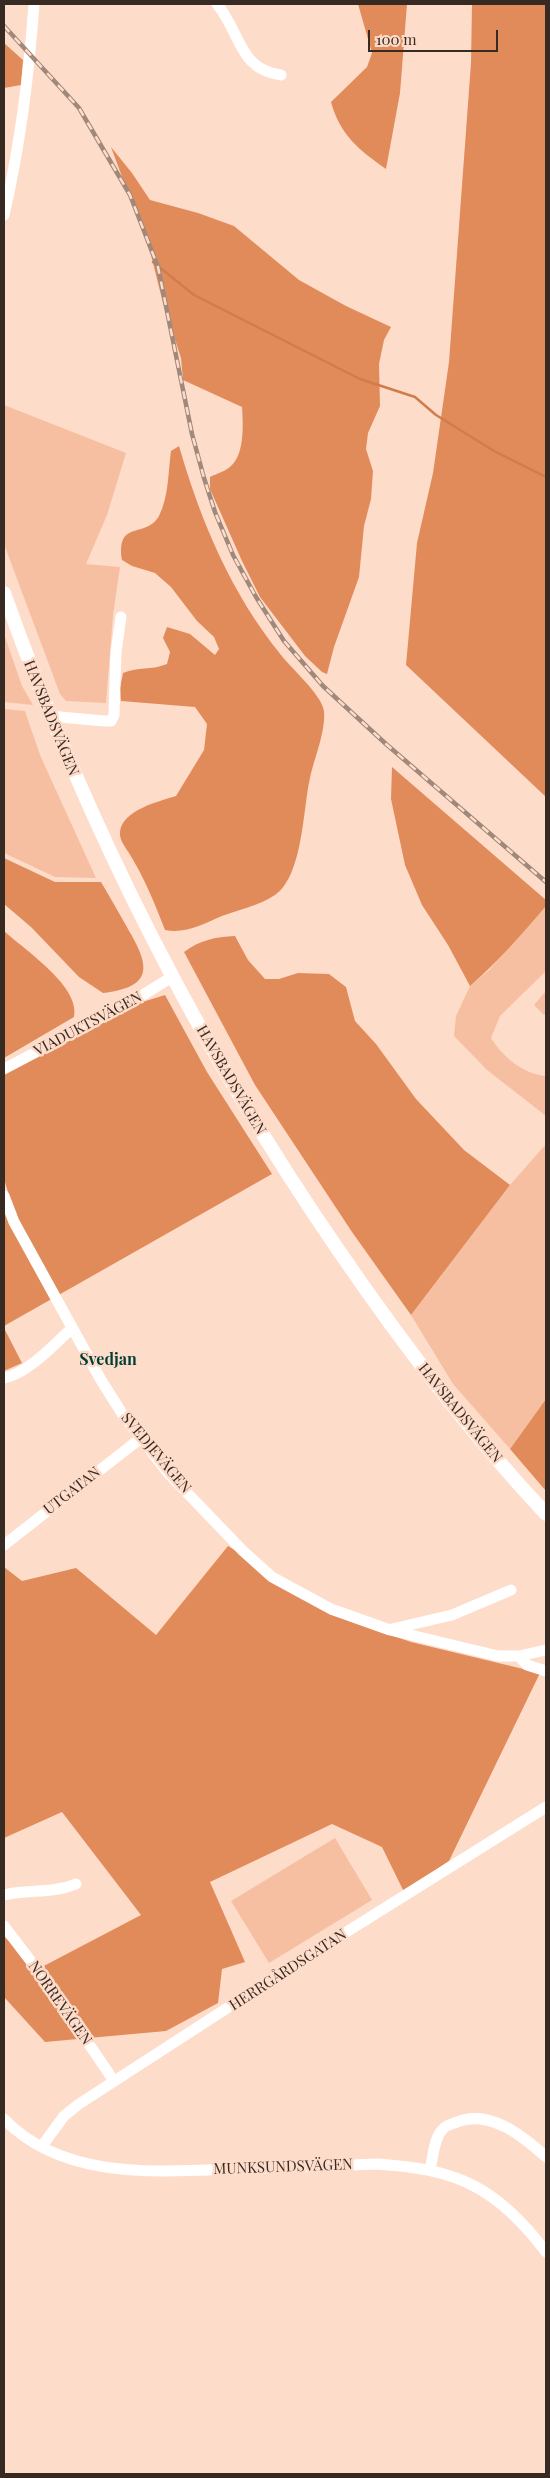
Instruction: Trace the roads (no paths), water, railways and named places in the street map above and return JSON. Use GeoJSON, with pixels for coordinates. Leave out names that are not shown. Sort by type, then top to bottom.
{"type":"FeatureCollection","features":[{"type":"Feature","properties":{"kind":"main road","name":"HAVSBADSVÄGEN"},"geometry":{"type":"LineString","coordinates":[[4,594],[50,716],[98,830],[172,977],[254,1122],[289,1178],[373,1302],[460,1414],[546,1514]]}},
{"type":"Feature","properties":{"kind":"street"},"geometry":{"type":"LineString","coordinates":[[4,215],[16,165],[24,111],[34,4]]}},
{"type":"Feature","properties":{"kind":"street"},"geometry":{"type":"LineString","coordinates":[[217,4],[232,24],[251,63],[261,71],[281,75]]}},
{"type":"Feature","properties":{"kind":"street"},"geometry":{"type":"LineString","coordinates":[[50,716],[104,722],[110,720],[114,715],[116,652],[121,616]]}},
{"type":"Feature","properties":{"kind":"street","name":"VIADUKTSVÄGEN"},"geometry":{"type":"LineString","coordinates":[[4,1069],[133,1001],[172,977]]}},
{"type":"Feature","properties":{"kind":"street","name":"SVEDJEVÄGEN"},"geometry":{"type":"LineString","coordinates":[[4,1197],[14,1222],[101,1380],[141,1438],[168,1473],[243,1551],[272,1577],[331,1609],[390,1630],[498,1656],[518,1656],[546,1650]]}},
{"type":"Feature","properties":{"kind":"street"},"geometry":{"type":"LineString","coordinates":[[4,1378],[12,1376],[25,1368],[72,1328]]}},
{"type":"Feature","properties":{"kind":"street","name":"UTGATAN"},"geometry":{"type":"LineString","coordinates":[[4,1545],[141,1438]]}},
{"type":"Feature","properties":{"kind":"street"},"geometry":{"type":"LineString","coordinates":[[390,1630],[452,1615],[511,1590]]}},
{"type":"Feature","properties":{"kind":"street","name":"SVEDJEVÄGEN"},"geometry":{"type":"LineString","coordinates":[[518,1656],[527,1665],[546,1671]]}},
{"type":"Feature","properties":{"kind":"street","name":"HERRGÅRDSGATAN"},"geometry":{"type":"LineString","coordinates":[[42,2146],[64,2116],[114,2081],[288,1968],[546,1807]]}},
{"type":"Feature","properties":{"kind":"street"},"geometry":{"type":"LineString","coordinates":[[4,1895],[26,1891],[52,1892],[76,1884]]}},
{"type":"Feature","properties":{"kind":"street","name":"NORREVÄGEN"},"geometry":{"type":"LineString","coordinates":[[4,1926],[46,1980],[114,2081]]}},
{"type":"Feature","properties":{"kind":"street"},"geometry":{"type":"LineString","coordinates":[[430,2170],[440,2133],[444,2127],[474,2117],[489,2119],[509,2129],[546,2157]]}},
{"type":"Feature","properties":{"kind":"street","name":"MUNKSUNDSVÄGEN"},"geometry":{"type":"LineString","coordinates":[[4,2119],[19,2132],[42,2146],[68,2158],[96,2166],[137,2171],[377,2164],[430,2170],[466,2181],[491,2196],[516,2215],[546,2252]]}},
{"type":"Feature","properties":{"kind":"waterway"},"geometry":{"type":"LineString","coordinates":[[153,262],[194,295],[360,379],[415,397],[436,415],[494,451],[546,477]]}},
{"type":"Feature","properties":{"kind":"railway"},"geometry":{"type":"LineString","coordinates":[[4,26],[79,108],[130,195],[158,267],[192,434],[204,478],[215,512],[233,555],[256,597],[284,641],[323,686],[386,744],[546,882]]}},
{"type":"Feature","properties":{"kind":"district","name":"Svedjan"},"geometry":{"type":"Point","coordinates":[108,1360]}}]}
